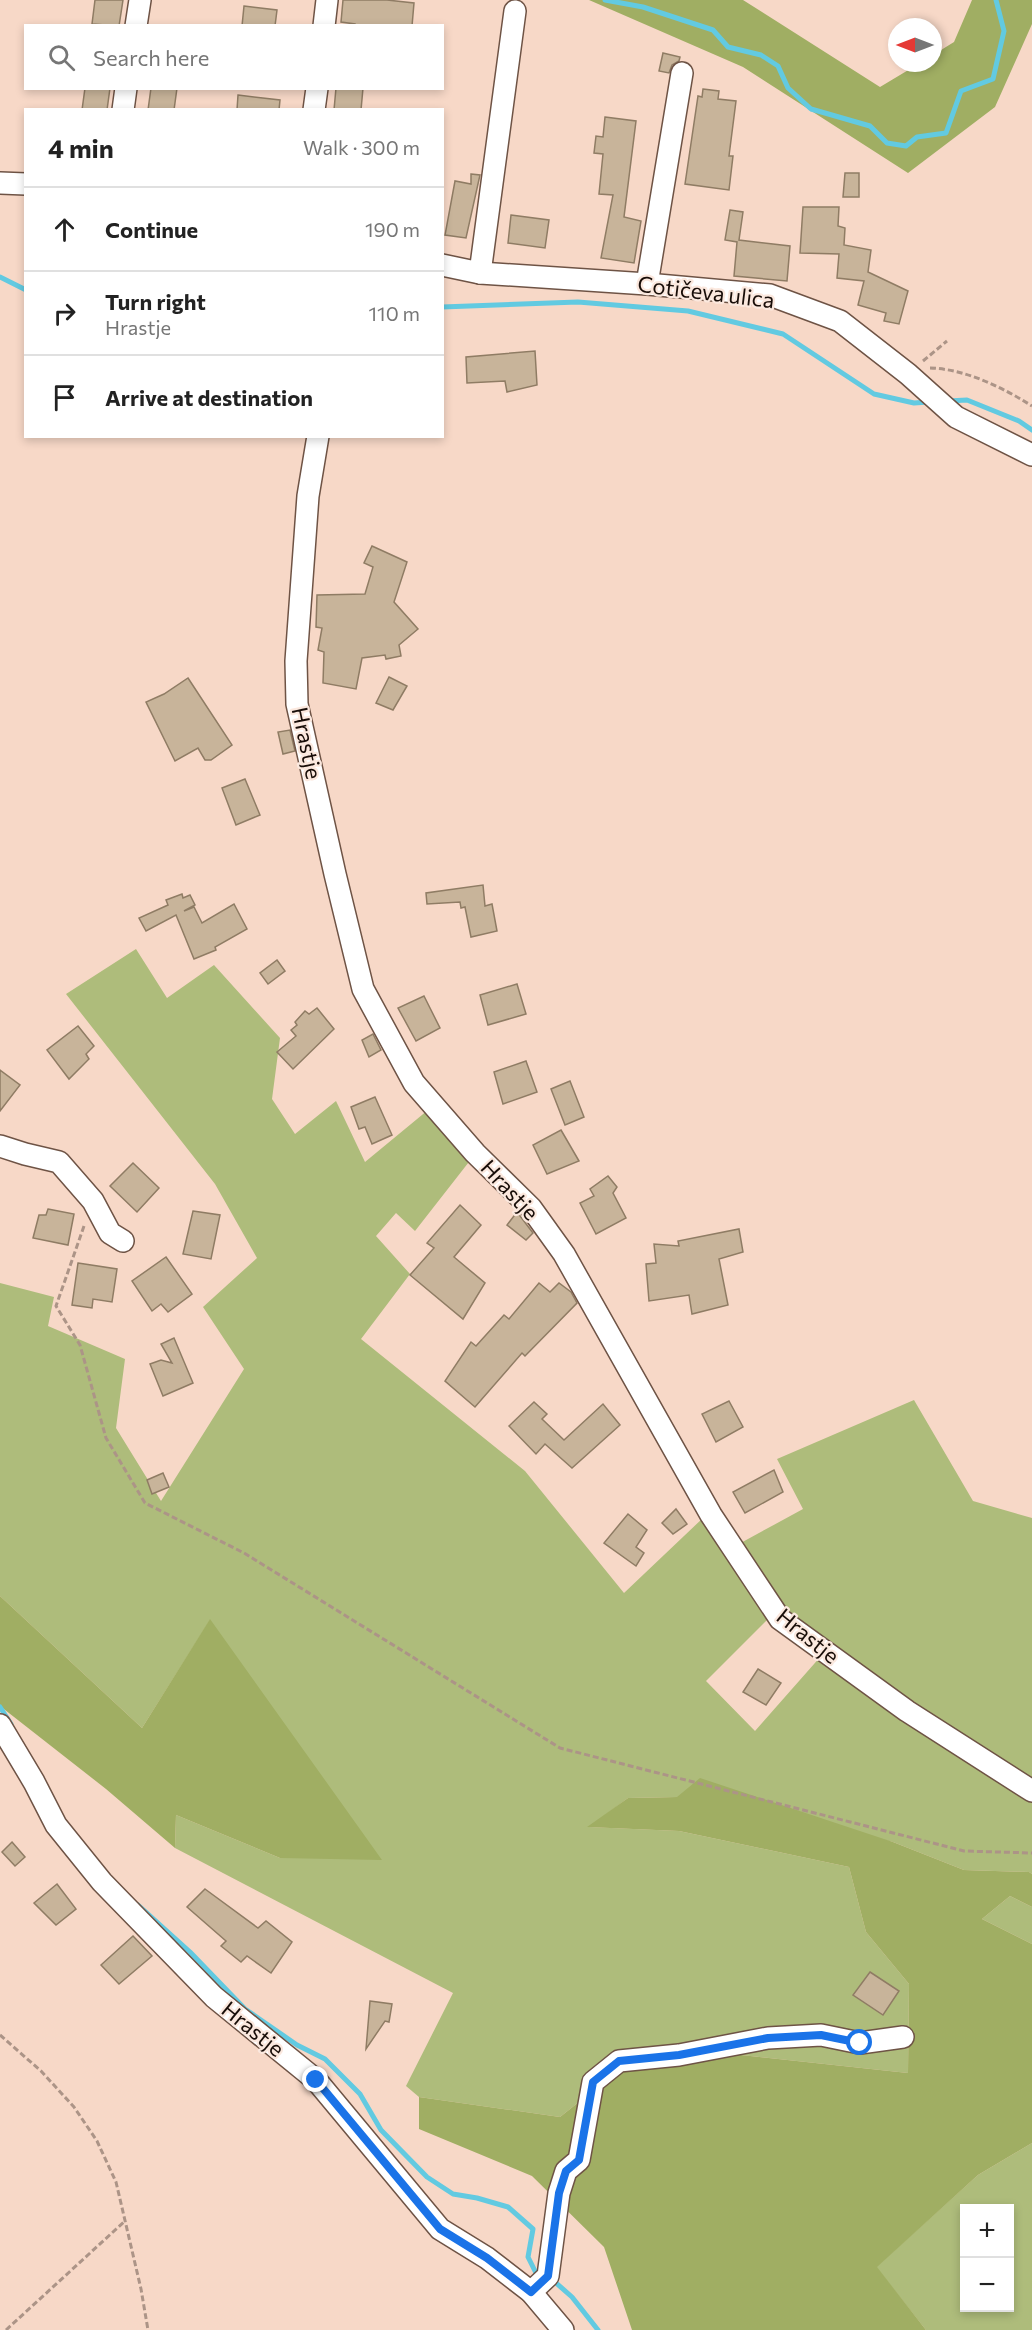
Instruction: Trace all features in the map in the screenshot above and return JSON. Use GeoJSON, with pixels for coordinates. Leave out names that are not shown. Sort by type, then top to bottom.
{"type":"FeatureCollection","features":[{"type":"Feature","properties":{"kind":"street"},"geometry":{"type":"LineString","coordinates":[[136,24],[140,0]]}},
{"type":"Feature","properties":{"kind":"street"},"geometry":{"type":"LineString","coordinates":[[324,24],[327,0]]}},
{"type":"Feature","properties":{"kind":"street"},"geometry":{"type":"LineString","coordinates":[[480,273],[515,11]]}},
{"type":"Feature","properties":{"kind":"street"},"geometry":{"type":"LineString","coordinates":[[647,284],[682,73]]}},
{"type":"Feature","properties":{"kind":"street"},"geometry":{"type":"LineString","coordinates":[[123,108],[126,90]]}},
{"type":"Feature","properties":{"kind":"street"},"geometry":{"type":"LineString","coordinates":[[314,108],[317,90]]}},
{"type":"Feature","properties":{"kind":"street"},"geometry":{"type":"LineString","coordinates":[[0,183],[24,184]]}},
{"type":"Feature","properties":{"kind":"street","name":"Cotičeva ulica"},"geometry":{"type":"LineString","coordinates":[[444,265],[480,273],[770,295],[840,321],[908,374],[956,417],[1032,455]]}},
{"type":"Feature","properties":{"kind":"street","name":"Hrastje"},"geometry":{"type":"LineString","coordinates":[[318,438],[308,496],[297,661],[297,704],[363,989],[414,1083],[475,1153],[531,1208],[564,1254],[711,1515],[780,1618],[907,1711],[1032,1791]]}},
{"type":"Feature","properties":{"kind":"street"},"geometry":{"type":"LineString","coordinates":[[0,1146],[59,1162],[93,1201],[110,1233],[123,1241]]}},
{"type":"Feature","properties":{"kind":"street","name":"Hrastje"},"geometry":{"type":"LineString","coordinates":[[0,1725],[57,1825],[102,1882],[214,1997],[316,2080],[440,2229],[487,2258],[531,2292],[563,2330]]}},
{"type":"Feature","properties":{"kind":"street"},"geometry":{"type":"LineString","coordinates":[[531,2292],[548,2276],[559,2193],[566,2171],[579,2160],[593,2082],[619,2061],[679,2055],[768,2038],[821,2035],[860,2043],[903,2037]]}},
{"type":"Feature","properties":{"kind":"path"},"geometry":{"type":"LineString","coordinates":[[908,374],[947,341]]}},
{"type":"Feature","properties":{"kind":"path"},"geometry":{"type":"LineString","coordinates":[[908,374],[924,368],[944,369],[979,379],[1032,406]]}},
{"type":"Feature","properties":{"kind":"path"},"geometry":{"type":"LineString","coordinates":[[93,1201],[56,1306],[80,1345],[106,1438],[145,1503],[244,1552],[560,1748],[964,1851],[1032,1852]]}},
{"type":"Feature","properties":{"kind":"path"},"geometry":{"type":"LineString","coordinates":[[0,2035],[41,2072],[74,2107],[97,2141],[116,2182],[141,2289],[148,2330]]}},
{"type":"Feature","properties":{"kind":"path"},"geometry":{"type":"LineString","coordinates":[[6,2330],[125,2221]]}},
{"type":"Feature","properties":{"kind":"green space"},"geometry":{"type":"Polygon","coordinates":[[[589,0],[743,0],[880,87],[905,72],[942,72],[942,49],[954,42],[972,0],[1032,0],[1032,24],[995,107],[908,173],[743,67],[589,0]]]}},
{"type":"Feature","properties":{"kind":"green space"},"geometry":{"type":"Polygon","coordinates":[[[136,949],[167,998],[214,965],[280,1038],[272,1099],[295,1134],[336,1101],[365,1162],[428,1110],[472,1158],[415,1231],[396,1213],[376,1236],[410,1274],[361,1339],[525,1471],[624,1593],[704,1517],[770,1617],[706,1681],[755,1731],[829,1647],[785,1616],[737,1545],[803,1509],[777,1459],[914,1400],[973,1501],[1032,1518],[1032,1874],[1029,1872],[964,1870],[893,1842],[677,1797],[628,1798],[589,1827],[679,1831],[849,1867],[866,1932],[909,1984],[908,2073],[714,2052],[619,2070],[560,2117],[419,2097],[406,2086],[453,1993],[175,1848],[176,1815],[280,1858],[210,1620],[142,1728],[0,1596],[0,1283],[54,1297],[48,1326],[125,1359],[116,1428],[161,1501],[244,1369],[203,1307],[257,1258],[215,1184],[66,994],[136,949]]]}},
{"type":"Feature","properties":{"kind":"green space"},"geometry":{"type":"Polygon","coordinates":[[[0,1596],[142,1728],[210,1619],[382,1860],[280,1858],[176,1815],[175,1848],[106,1789],[0,1706],[0,1596]]]}},
{"type":"Feature","properties":{"kind":"green space"},"geometry":{"type":"Polygon","coordinates":[[[700,1778],[893,1842],[964,1870],[1029,1872],[1032,1874],[1032,1907],[1010,1896],[982,1919],[1032,1944],[1032,2143],[978,2175],[877,2267],[926,2330],[632,2330],[604,2247],[532,2176],[419,2129],[419,2097],[560,2117],[619,2070],[714,2052],[908,2073],[909,1984],[866,1932],[849,1867],[679,1831],[587,1827],[628,1798],[677,1797],[700,1778]]]}},
{"type":"Feature","properties":{"kind":"green space"},"geometry":{"type":"Polygon","coordinates":[[[1010,1896],[1032,1907],[1032,1944],[982,1919],[1010,1896]]]}},
{"type":"Feature","properties":{"kind":"green space"},"geometry":{"type":"Polygon","coordinates":[[[1032,2143],[1032,2330],[926,2330],[876,2267],[978,2175],[1032,2143]]]}},
{"type":"Feature","properties":{"kind":"building"},"geometry":{"type":"Polygon","coordinates":[[[95,0],[123,0],[119,24],[92,24],[95,0]]]}},
{"type":"Feature","properties":{"kind":"building"},"geometry":{"type":"Polygon","coordinates":[[[343,0],[387,0],[414,3],[412,24],[341,22],[343,0]]]}},
{"type":"Feature","properties":{"kind":"building"},"geometry":{"type":"Polygon","coordinates":[[[244,6],[277,10],[275,24],[242,24],[244,6]]]}},
{"type":"Feature","properties":{"kind":"building"},"geometry":{"type":"Polygon","coordinates":[[[663,53],[680,57],[679,61],[672,65],[669,73],[659,71],[663,53]]]}},
{"type":"Feature","properties":{"kind":"building"},"geometry":{"type":"Polygon","coordinates":[[[703,89],[719,91],[718,99],[736,101],[729,156],[733,156],[729,190],[685,184],[698,96],[702,97],[703,89]]]}},
{"type":"Feature","properties":{"kind":"building"},"geometry":{"type":"Polygon","coordinates":[[[85,90],[110,90],[107,108],[82,108],[85,90]]]}},
{"type":"Feature","properties":{"kind":"building"},"geometry":{"type":"Polygon","coordinates":[[[151,90],[177,90],[174,108],[148,108],[151,90]]]}},
{"type":"Feature","properties":{"kind":"building"},"geometry":{"type":"Polygon","coordinates":[[[336,90],[363,90],[361,108],[334,108],[336,90]]]}},
{"type":"Feature","properties":{"kind":"building"},"geometry":{"type":"Polygon","coordinates":[[[238,95],[280,100],[279,108],[237,108],[238,95]]]}},
{"type":"Feature","properties":{"kind":"building"},"geometry":{"type":"Polygon","coordinates":[[[605,117],[636,121],[624,217],[641,221],[634,263],[601,258],[613,195],[599,194],[603,154],[594,153],[596,136],[603,137],[605,117]]]}},
{"type":"Feature","properties":{"kind":"building"},"geometry":{"type":"Polygon","coordinates":[[[845,173],[859,173],[859,197],[843,197],[845,173]]]}},
{"type":"Feature","properties":{"kind":"building"},"geometry":{"type":"Polygon","coordinates":[[[471,174],[480,175],[466,238],[445,235],[455,181],[471,184],[471,174]]]}},
{"type":"Feature","properties":{"kind":"building"},"geometry":{"type":"Polygon","coordinates":[[[803,207],[839,207],[838,226],[845,228],[844,245],[871,250],[868,272],[908,291],[899,324],[884,321],[886,313],[858,305],[864,281],[837,278],[839,254],[800,253],[803,207]]]}},
{"type":"Feature","properties":{"kind":"building"},"geometry":{"type":"Polygon","coordinates":[[[730,210],[743,212],[739,240],[790,246],[787,281],[734,276],[737,242],[725,240],[730,210]]]}},
{"type":"Feature","properties":{"kind":"building"},"geometry":{"type":"Polygon","coordinates":[[[511,215],[549,220],[545,248],[508,243],[511,215]]]}},
{"type":"Feature","properties":{"kind":"building"},"geometry":{"type":"Polygon","coordinates":[[[535,351],[537,385],[507,392],[505,381],[467,383],[466,357],[535,351]]]}},
{"type":"Feature","properties":{"kind":"building"},"geometry":{"type":"Polygon","coordinates":[[[372,546],[407,562],[394,602],[418,629],[399,645],[401,656],[386,659],[385,655],[362,658],[356,689],[323,683],[324,652],[318,650],[322,628],[316,627],[317,595],[365,594],[373,567],[364,563],[372,546]]]}},
{"type":"Feature","properties":{"kind":"building"},"geometry":{"type":"Polygon","coordinates":[[[389,677],[407,686],[393,710],[376,703],[389,677]]]}},
{"type":"Feature","properties":{"kind":"building"},"geometry":{"type":"Polygon","coordinates":[[[188,678],[232,745],[211,760],[205,760],[198,748],[175,761],[146,702],[164,694],[188,678]]]}},
{"type":"Feature","properties":{"kind":"building"},"geometry":{"type":"Polygon","coordinates":[[[290,730],[295,751],[283,754],[278,732],[290,730]]]}},
{"type":"Feature","properties":{"kind":"building"},"geometry":{"type":"Polygon","coordinates":[[[245,779],[260,815],[236,825],[222,788],[245,779]]]}},
{"type":"Feature","properties":{"kind":"building"},"geometry":{"type":"Polygon","coordinates":[[[483,885],[485,906],[492,904],[497,931],[471,937],[465,907],[461,908],[460,902],[427,904],[426,893],[483,885]]]}},
{"type":"Feature","properties":{"kind":"building"},"geometry":{"type":"Polygon","coordinates":[[[182,894],[183,898],[190,895],[195,905],[184,911],[194,907],[202,923],[234,904],[247,929],[215,947],[216,950],[194,959],[176,915],[146,931],[139,918],[168,905],[166,900],[182,894]]]}},
{"type":"Feature","properties":{"kind":"building"},"geometry":{"type":"Polygon","coordinates":[[[277,960],[285,971],[268,984],[260,973],[277,960]]]}},
{"type":"Feature","properties":{"kind":"building"},"geometry":{"type":"Polygon","coordinates":[[[517,984],[526,1014],[488,1025],[480,995],[517,984]]]}},
{"type":"Feature","properties":{"kind":"building"},"geometry":{"type":"Polygon","coordinates":[[[424,996],[440,1028],[416,1041],[398,1008],[424,996]]]}},
{"type":"Feature","properties":{"kind":"building"},"geometry":{"type":"Polygon","coordinates":[[[317,1008],[334,1029],[293,1069],[277,1052],[296,1036],[291,1030],[297,1025],[295,1022],[305,1011],[309,1014],[317,1008]]]}},
{"type":"Feature","properties":{"kind":"building"},"geometry":{"type":"Polygon","coordinates":[[[78,1026],[94,1046],[86,1054],[89,1059],[69,1079],[47,1050],[78,1026]]]}},
{"type":"Feature","properties":{"kind":"building"},"geometry":{"type":"Polygon","coordinates":[[[373,1034],[381,1050],[369,1057],[362,1040],[373,1034]]]}},
{"type":"Feature","properties":{"kind":"building"},"geometry":{"type":"Polygon","coordinates":[[[526,1061],[537,1092],[503,1104],[494,1072],[526,1061]]]}},
{"type":"Feature","properties":{"kind":"building"},"geometry":{"type":"Polygon","coordinates":[[[0,1070],[20,1085],[0,1111],[0,1070]]]}},
{"type":"Feature","properties":{"kind":"building"},"geometry":{"type":"Polygon","coordinates":[[[570,1081],[584,1117],[565,1125],[551,1089],[570,1081]]]}},
{"type":"Feature","properties":{"kind":"building"},"geometry":{"type":"Polygon","coordinates":[[[375,1097],[392,1135],[372,1144],[365,1127],[359,1129],[351,1107],[375,1097]]]}},
{"type":"Feature","properties":{"kind":"building"},"geometry":{"type":"Polygon","coordinates":[[[561,1130],[579,1161],[547,1174],[533,1145],[561,1130]]]}},
{"type":"Feature","properties":{"kind":"building"},"geometry":{"type":"Polygon","coordinates":[[[133,1163],[159,1188],[137,1212],[110,1186],[133,1163]]]}},
{"type":"Feature","properties":{"kind":"building"},"geometry":{"type":"Polygon","coordinates":[[[608,1176],[617,1187],[613,1193],[626,1218],[596,1234],[580,1203],[594,1196],[590,1189],[608,1176]]]}},
{"type":"Feature","properties":{"kind":"building"},"geometry":{"type":"Polygon","coordinates":[[[460,1205],[481,1225],[454,1257],[485,1283],[463,1319],[410,1275],[434,1248],[427,1243],[460,1205]]]}},
{"type":"Feature","properties":{"kind":"building"},"geometry":{"type":"Polygon","coordinates":[[[48,1209],[74,1214],[68,1245],[33,1238],[39,1215],[46,1215],[48,1209]]]}},
{"type":"Feature","properties":{"kind":"building"},"geometry":{"type":"Polygon","coordinates":[[[193,1211],[220,1215],[211,1259],[183,1254],[193,1211]]]}},
{"type":"Feature","properties":{"kind":"building"},"geometry":{"type":"Polygon","coordinates":[[[517,1212],[533,1233],[526,1240],[507,1225],[517,1212]]]}},
{"type":"Feature","properties":{"kind":"building"},"geometry":{"type":"Polygon","coordinates":[[[739,1229],[743,1252],[719,1259],[728,1305],[692,1314],[689,1295],[649,1301],[646,1264],[656,1263],[654,1244],[679,1246],[678,1241],[739,1229]]]}},
{"type":"Feature","properties":{"kind":"building"},"geometry":{"type":"Polygon","coordinates":[[[166,1257],[192,1294],[168,1312],[161,1304],[152,1311],[132,1281],[166,1257]]]}},
{"type":"Feature","properties":{"kind":"building"},"geometry":{"type":"Polygon","coordinates":[[[78,1263],[117,1269],[112,1302],[93,1299],[92,1308],[72,1305],[78,1263]]]}},
{"type":"Feature","properties":{"kind":"building"},"geometry":{"type":"Polygon","coordinates":[[[539,1283],[550,1292],[559,1283],[571,1292],[577,1303],[525,1356],[522,1353],[475,1407],[445,1381],[471,1342],[476,1346],[504,1315],[509,1319],[539,1283]]]}},
{"type":"Feature","properties":{"kind":"building"},"geometry":{"type":"Polygon","coordinates":[[[174,1338],[193,1383],[163,1396],[150,1364],[161,1360],[172,1363],[161,1344],[174,1338]]]}},
{"type":"Feature","properties":{"kind":"building"},"geometry":{"type":"Polygon","coordinates":[[[729,1401],[743,1427],[716,1442],[702,1414],[729,1401]]]}},
{"type":"Feature","properties":{"kind":"building"},"geometry":{"type":"Polygon","coordinates":[[[534,1402],[547,1414],[542,1419],[564,1440],[603,1404],[620,1425],[572,1468],[545,1444],[536,1454],[509,1426],[534,1402]]]}},
{"type":"Feature","properties":{"kind":"building"},"geometry":{"type":"Polygon","coordinates":[[[774,1470],[783,1492],[745,1513],[733,1492],[774,1470]]]}},
{"type":"Feature","properties":{"kind":"building"},"geometry":{"type":"Polygon","coordinates":[[[163,1473],[169,1487],[152,1494],[147,1480],[163,1473]]]}},
{"type":"Feature","properties":{"kind":"building"},"geometry":{"type":"Polygon","coordinates":[[[676,1509],[687,1524],[673,1534],[662,1523],[676,1509]]]}},
{"type":"Feature","properties":{"kind":"building"},"geometry":{"type":"Polygon","coordinates":[[[628,1514],[647,1530],[636,1547],[644,1553],[636,1566],[604,1543],[628,1514]]]}},
{"type":"Feature","properties":{"kind":"building"},"geometry":{"type":"Polygon","coordinates":[[[758,1669],[781,1683],[766,1705],[743,1692],[758,1669]]]}},
{"type":"Feature","properties":{"kind":"building"},"geometry":{"type":"Polygon","coordinates":[[[12,1842],[25,1857],[15,1866],[2,1852],[12,1842]]]}},
{"type":"Feature","properties":{"kind":"building"},"geometry":{"type":"Polygon","coordinates":[[[57,1884],[76,1909],[56,1925],[34,1903],[57,1884]]]}},
{"type":"Feature","properties":{"kind":"building"},"geometry":{"type":"Polygon","coordinates":[[[205,1889],[258,1928],[266,1921],[292,1942],[271,1973],[247,1956],[241,1962],[221,1946],[226,1941],[187,1907],[205,1889]]]}},
{"type":"Feature","properties":{"kind":"building"},"geometry":{"type":"Polygon","coordinates":[[[133,1936],[152,1956],[119,1984],[101,1965],[133,1936]]]}},
{"type":"Feature","properties":{"kind":"building"},"geometry":{"type":"Polygon","coordinates":[[[870,1972],[899,1991],[883,2015],[853,1995],[870,1972]]]}},
{"type":"Feature","properties":{"kind":"building"},"geometry":{"type":"Polygon","coordinates":[[[370,2001],[392,2004],[389,2022],[385,2021],[366,2049],[370,2001]]]}},
{"type":"Feature","properties":{"kind":"waterway"},"geometry":{"type":"LineString","coordinates":[[605,0],[643,7],[713,30],[728,47],[761,55],[778,66],[788,88],[811,109],[870,126],[887,143],[906,146],[917,137],[946,133],[961,91],[993,79],[1004,31],[996,0]]}},
{"type":"Feature","properties":{"kind":"waterway"},"geometry":{"type":"LineString","coordinates":[[0,277],[24,289]]}},
{"type":"Feature","properties":{"kind":"waterway"},"geometry":{"type":"LineString","coordinates":[[444,307],[578,302],[688,311],[783,334],[874,394],[914,403],[929,402]]}},
{"type":"Feature","properties":{"kind":"waterway"},"geometry":{"type":"LineString","coordinates":[[948,401],[967,400],[1019,421],[1032,430]]}},
{"type":"Feature","properties":{"kind":"waterway"},"geometry":{"type":"LineString","coordinates":[[0,1707],[11,1724]]}},
{"type":"Feature","properties":{"kind":"waterway"},"geometry":{"type":"LineString","coordinates":[[138,1905],[190,1952],[245,2009],[297,2045],[325,2059],[360,2094],[381,2130],[427,2177],[453,2194],[508,2207],[533,2229],[528,2257],[536,2273]]}},
{"type":"Feature","properties":{"kind":"waterway"},"geometry":{"type":"LineString","coordinates":[[555,2282],[572,2297],[598,2330]]}},
{"type":"Feature","properties":{"kind":"route"},"geometry":{"type":"LineString","coordinates":[[316,2080],[440,2229],[487,2258],[531,2292],[548,2276],[559,2193],[566,2171],[579,2160],[593,2082],[619,2061],[679,2055],[768,2038],[821,2035],[860,2043]]}}]}
